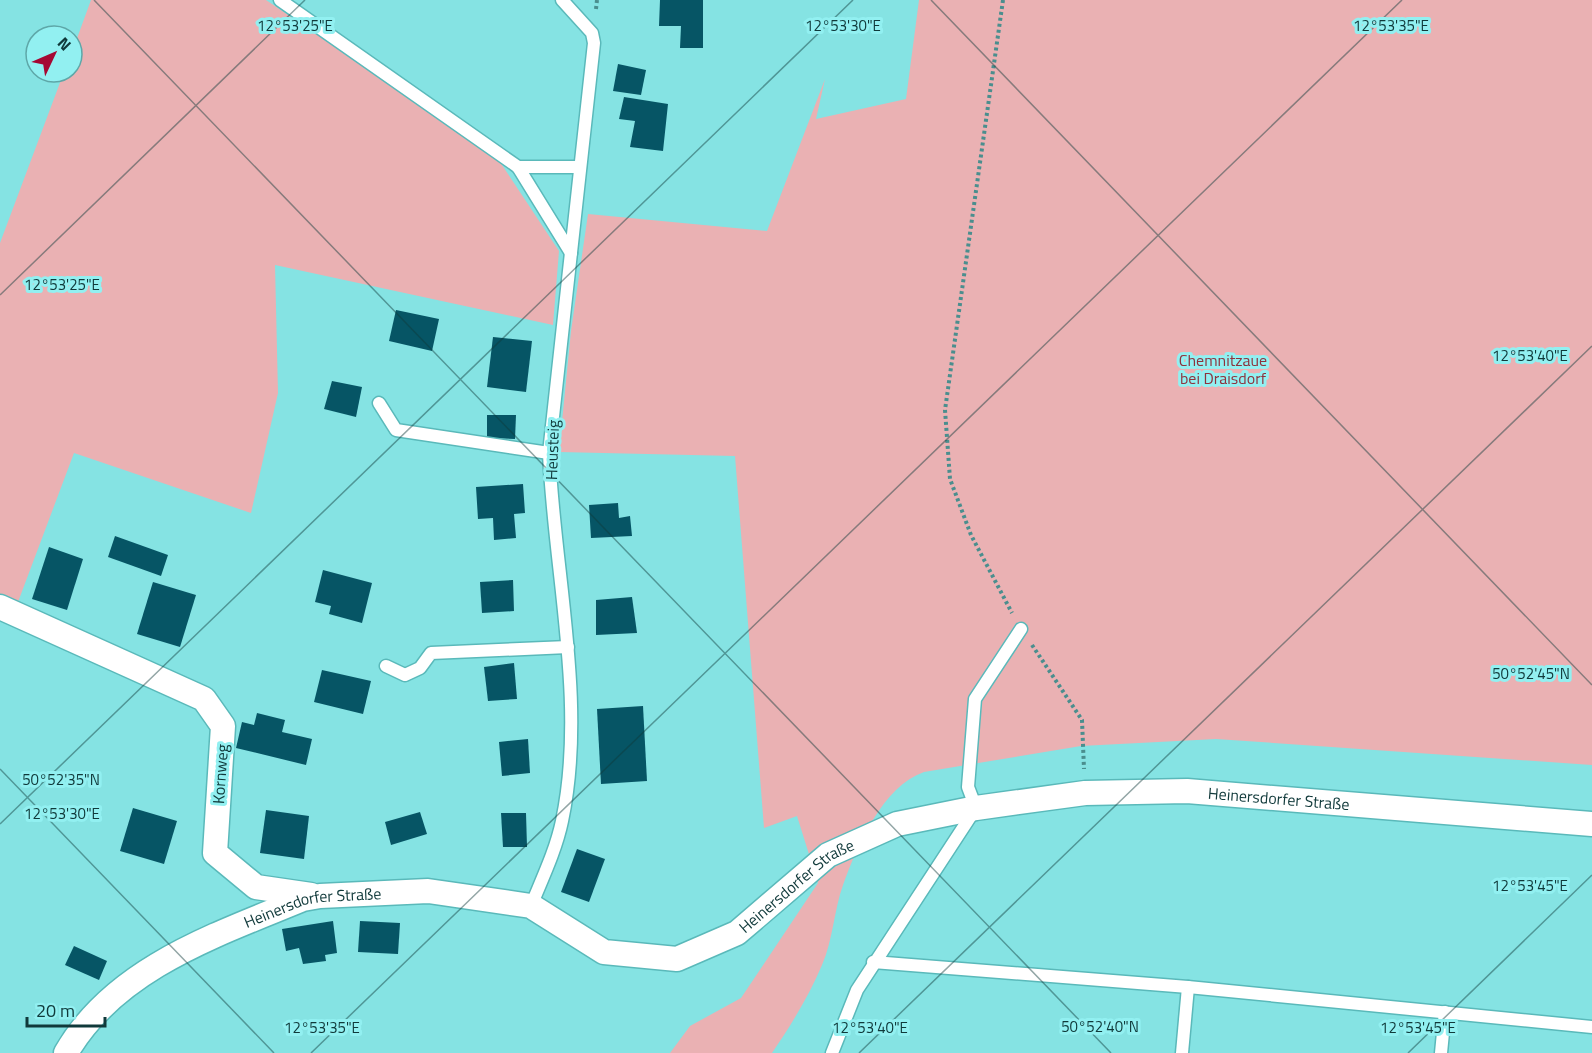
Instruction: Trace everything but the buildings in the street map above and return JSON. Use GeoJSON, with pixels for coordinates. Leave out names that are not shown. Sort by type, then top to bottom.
{"type":"FeatureCollection","features":[{"type":"Feature","properties":{"kind":"street","name":"Kornweg"},"geometry":{"type":"LineString","coordinates":[[0,607],[204,699],[223,726],[215,853],[256,886],[309,897]]}},
{"type":"Feature","properties":{"kind":"street","name":"Heinersdorfer Straße"},"geometry":{"type":"LineString","coordinates":[[66,1053],[79,1030],[118,991],[189,946],[309,897],[428,891],[531,906],[604,952],[676,959],[737,933],[828,855],[897,824],[976,808],[1086,793],[1186,791],[1592,824]]}},
{"type":"Feature","properties":{"kind":"lane"},"geometry":{"type":"LineString","coordinates":[[280,0],[518,167],[571,253]]}},
{"type":"Feature","properties":{"kind":"lane","name":"Heusteig"},"geometry":{"type":"LineString","coordinates":[[531,906],[562,822],[567,788],[570,704],[568,647],[551,514],[549,453],[594,43],[592,33],[562,0]]}},
{"type":"Feature","properties":{"kind":"lane"},"geometry":{"type":"LineString","coordinates":[[518,167],[580,167]]}},
{"type":"Feature","properties":{"kind":"lane"},"geometry":{"type":"LineString","coordinates":[[379,403],[396,430],[549,453]]}},
{"type":"Feature","properties":{"kind":"lane"},"geometry":{"type":"LineString","coordinates":[[832,1053],[857,990],[873,962],[976,808],[968,787],[975,699],[1021,628]]}},
{"type":"Feature","properties":{"kind":"lane"},"geometry":{"type":"LineString","coordinates":[[386,666],[405,675],[420,668],[431,653],[568,647]]}},
{"type":"Feature","properties":{"kind":"lane"},"geometry":{"type":"LineString","coordinates":[[873,962],[1188,987],[1592,1027]]}},
{"type":"Feature","properties":{"kind":"lane"},"geometry":{"type":"LineString","coordinates":[[1182,1053],[1188,987]]}},
{"type":"Feature","properties":{"kind":"lane"},"geometry":{"type":"LineString","coordinates":[[1441,1053],[1445,1012]]}},
{"type":"Feature","properties":{"kind":"path"},"geometry":{"type":"LineString","coordinates":[[1003,0],[945,410],[950,480],[971,535],[1021,628],[1082,720],[1086,793]]}},
{"type":"Feature","properties":{"kind":"green space"},"geometry":{"type":"Polygon","coordinates":[[[91,0],[266,0],[494,153],[559,251],[553,325],[275,265],[278,393],[251,513],[74,453],[18,602],[0,597],[0,243],[60,84],[84,84],[82,24],[91,0]]]}},
{"type":"Feature","properties":{"kind":"green space","name":"Chemnitzaue bei Draisdorf"},"geometry":{"type":"Polygon","coordinates":[[[919,0],[1592,0],[1592,765],[1216,739],[1081,746],[924,772],[909,779],[896,790],[873,819],[843,885],[822,965],[799,1010],[772,1053],[670,1053],[690,1026],[741,998],[818,883],[797,816],[764,828],[735,456],[559,452],[571,331],[588,214],[767,231],[825,79],[816,119],[906,99],[919,0]]]}}]}
